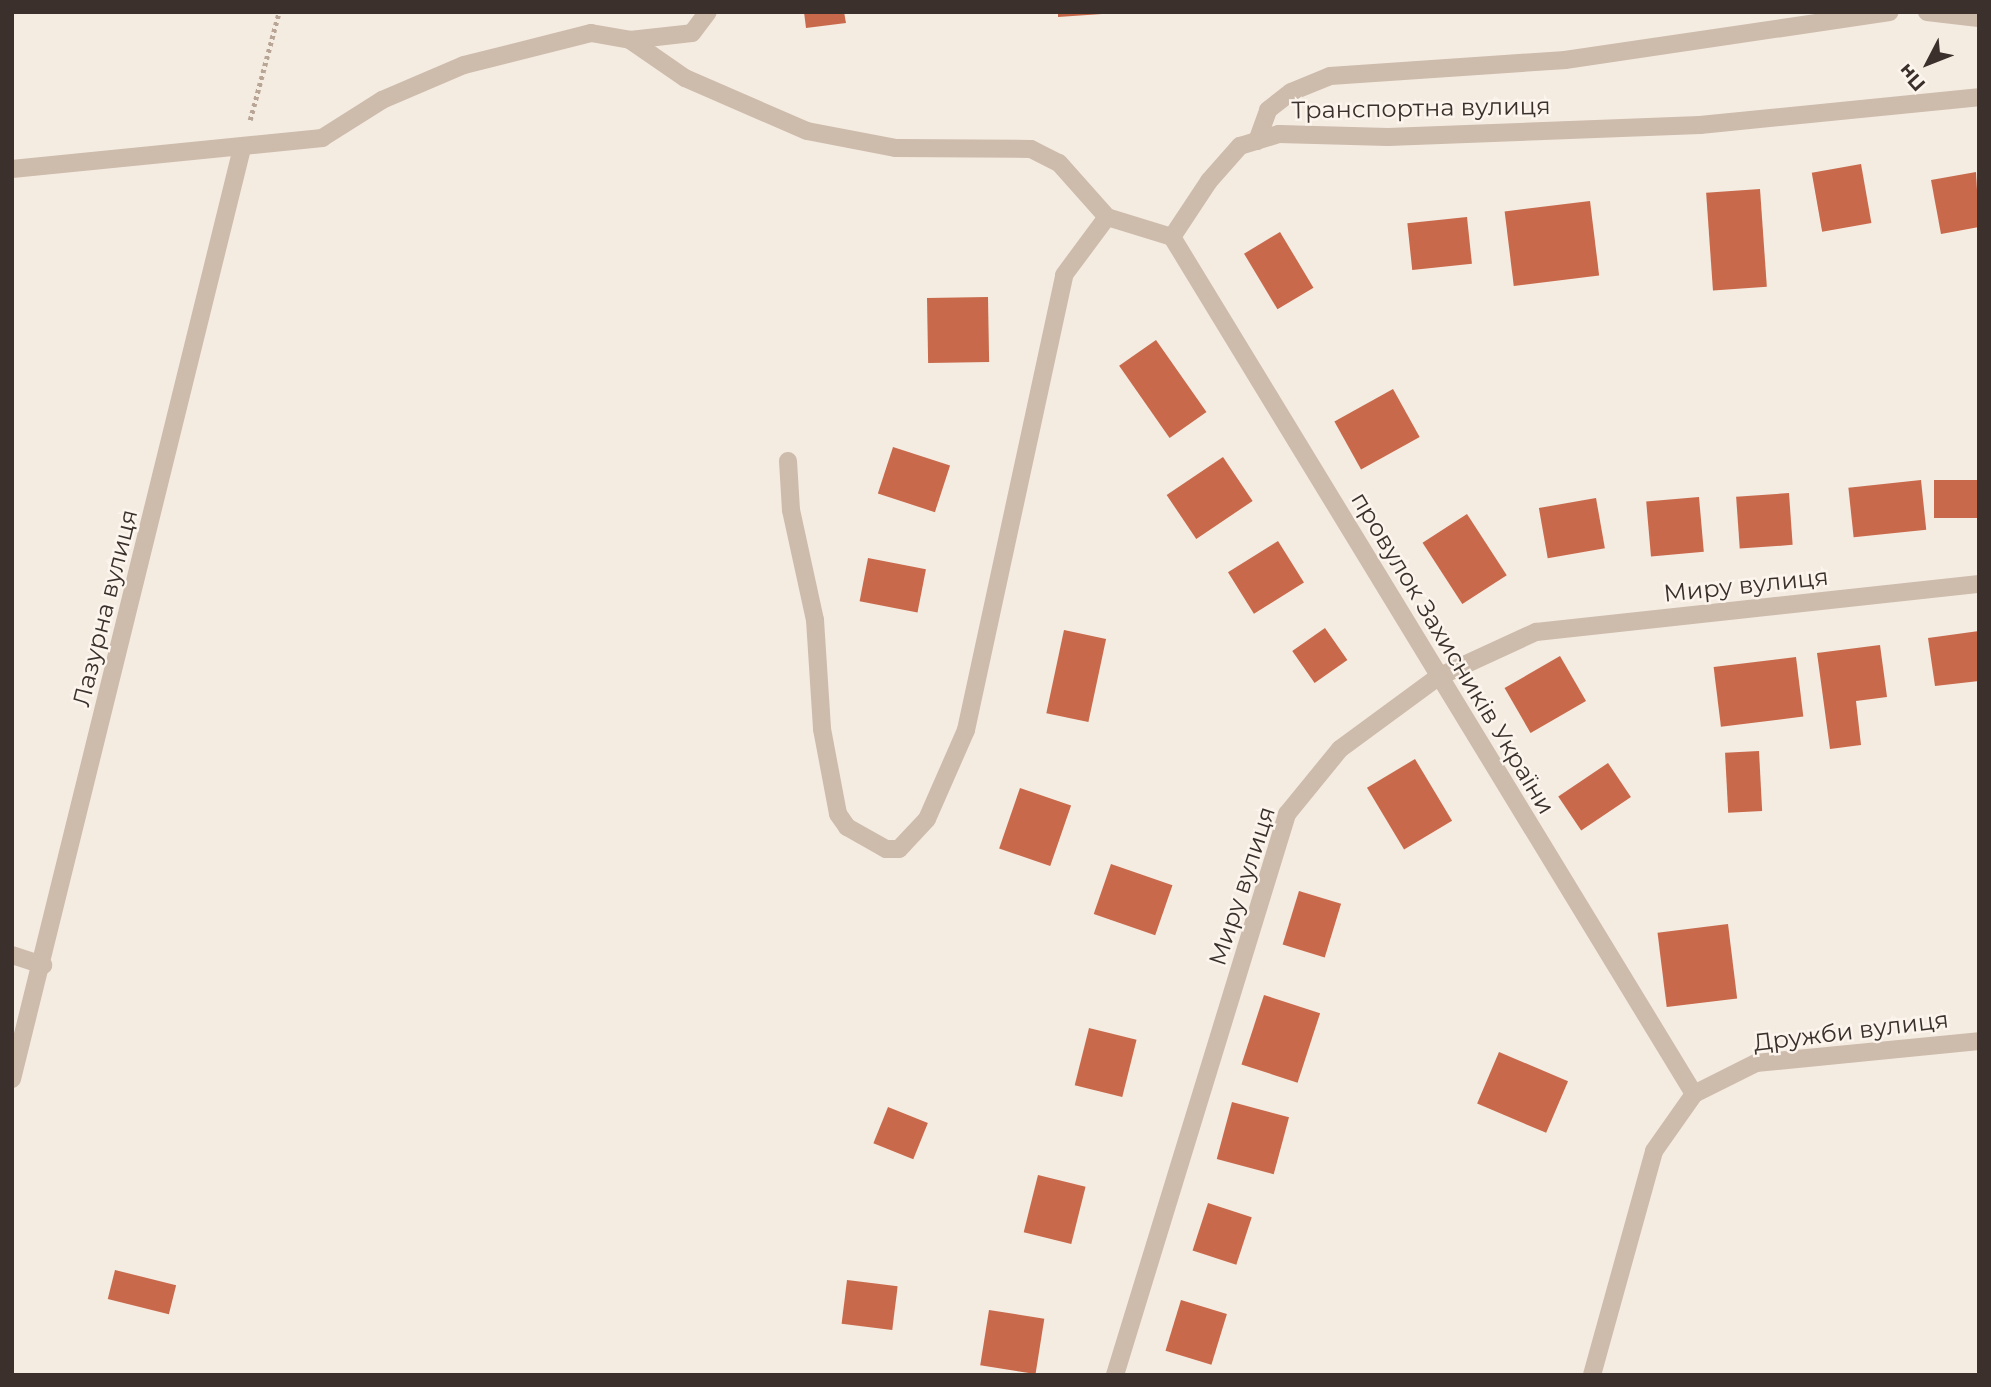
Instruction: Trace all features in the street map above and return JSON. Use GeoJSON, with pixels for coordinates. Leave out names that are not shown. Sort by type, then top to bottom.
{"type":"FeatureCollection","features":[{"type":"Feature","properties":{"kind":"street"},"geometry":{"type":"LineString","coordinates":[[12,169],[322,138],[382,100],[464,65],[590,33],[630,40],[692,33],[708,12]]}},
{"type":"Feature","properties":{"kind":"street"},"geometry":{"type":"LineString","coordinates":[[1257,141],[1268,110],[1291,92],[1330,76],[1565,60],[1889,12]]}},
{"type":"Feature","properties":{"kind":"street"},"geometry":{"type":"LineString","coordinates":[[1927,12],[1979,18]]}},
{"type":"Feature","properties":{"kind":"street"},"geometry":{"type":"LineString","coordinates":[[630,40],[685,78],[807,131],[896,148],[1031,149],[1059,163],[1107,217],[1172,237]]}},
{"type":"Feature","properties":{"kind":"street","name":"Транспортна вулиця"},"geometry":{"type":"LineString","coordinates":[[1172,237],[1240,146],[1279,134],[1388,137],[1700,125],[1979,96]]}},
{"type":"Feature","properties":{"kind":"street","name":"Лазурна вулиця"},"geometry":{"type":"LineString","coordinates":[[12,1079],[43,965],[242,148]]}},
{"type":"Feature","properties":{"kind":"street"},"geometry":{"type":"LineString","coordinates":[[788,461],[791,510],[815,620],[822,729],[838,814],[847,827],[886,849],[900,849],[928,819],[966,730],[1064,275],[1107,217]]}},
{"type":"Feature","properties":{"kind":"street","name":"провулок Захисників України"},"geometry":{"type":"LineString","coordinates":[[1172,237],[1694,1094]]}},
{"type":"Feature","properties":{"kind":"street","name":"Миру вулиця"},"geometry":{"type":"LineString","coordinates":[[1115,1375],[1287,814],[1340,749],[1438,677],[1536,632],[1979,584]]}},
{"type":"Feature","properties":{"kind":"street"},"geometry":{"type":"LineString","coordinates":[[12,955],[43,965]]}},
{"type":"Feature","properties":{"kind":"street","name":"Дружби вулиця"},"geometry":{"type":"LineString","coordinates":[[1694,1094],[1756,1063],[1979,1041]]}},
{"type":"Feature","properties":{"kind":"street"},"geometry":{"type":"LineString","coordinates":[[1592,1375],[1654,1151],[1694,1094]]}},
{"type":"Feature","properties":{"kind":"path"},"geometry":{"type":"LineString","coordinates":[[242,148],[279,12]]}},
{"type":"Feature","properties":{"kind":"building"},"geometry":{"type":"Polygon","coordinates":[[[804,12],[844,12],[846,23],[806,28],[804,12]]]}},
{"type":"Feature","properties":{"kind":"building"},"geometry":{"type":"Polygon","coordinates":[[[1058,12],[1102,12],[1102,14],[1058,17],[1058,12]]]}},
{"type":"Feature","properties":{"kind":"building"},"geometry":{"type":"Polygon","coordinates":[[[1861,164],[1871,223],[1822,232],[1812,173],[1861,164]]]}},
{"type":"Feature","properties":{"kind":"building"},"geometry":{"type":"Polygon","coordinates":[[[1976,172],[1979,227],[1941,234],[1931,180],[1976,172]]]}},
{"type":"Feature","properties":{"kind":"building"},"geometry":{"type":"Polygon","coordinates":[[[1760,189],[1767,287],[1713,291],[1706,193],[1760,189]]]}},
{"type":"Feature","properties":{"kind":"building"},"geometry":{"type":"Polygon","coordinates":[[[1590,201],[1599,275],[1514,286],[1505,211],[1590,201]]]}},
{"type":"Feature","properties":{"kind":"building"},"geometry":{"type":"Polygon","coordinates":[[[1467,217],[1472,264],[1412,270],[1407,223],[1467,217]]]}},
{"type":"Feature","properties":{"kind":"building"},"geometry":{"type":"Polygon","coordinates":[[[1280,232],[1313,288],[1277,309],[1244,254],[1280,232]]]}},
{"type":"Feature","properties":{"kind":"building"},"geometry":{"type":"Polygon","coordinates":[[[988,297],[989,362],[928,363],[927,298],[988,297]]]}},
{"type":"Feature","properties":{"kind":"building"},"geometry":{"type":"Polygon","coordinates":[[[1156,340],[1206,412],[1170,438],[1119,366],[1156,340]]]}},
{"type":"Feature","properties":{"kind":"building"},"geometry":{"type":"Polygon","coordinates":[[[1393,389],[1420,437],[1361,470],[1334,421],[1393,389]]]}},
{"type":"Feature","properties":{"kind":"building"},"geometry":{"type":"Polygon","coordinates":[[[893,447],[950,466],[935,512],[878,494],[893,447]]]}},
{"type":"Feature","properties":{"kind":"building"},"geometry":{"type":"Polygon","coordinates":[[[1223,457],[1253,501],[1196,539],[1167,495],[1223,457]]]}},
{"type":"Feature","properties":{"kind":"building"},"geometry":{"type":"Polygon","coordinates":[[[1921,480],[1926,530],[1854,537],[1848,488],[1921,480]]]}},
{"type":"Feature","properties":{"kind":"building"},"geometry":{"type":"Polygon","coordinates":[[[1934,480],[1979,480],[1979,518],[1934,518],[1934,480]]]}},
{"type":"Feature","properties":{"kind":"building"},"geometry":{"type":"Polygon","coordinates":[[[1789,493],[1793,545],[1740,549],[1736,497],[1789,493]]]}},
{"type":"Feature","properties":{"kind":"building"},"geometry":{"type":"Polygon","coordinates":[[[1699,497],[1704,552],[1651,556],[1646,502],[1699,497]]]}},
{"type":"Feature","properties":{"kind":"building"},"geometry":{"type":"Polygon","coordinates":[[[1596,498],[1605,548],[1548,558],[1539,508],[1596,498]]]}},
{"type":"Feature","properties":{"kind":"building"},"geometry":{"type":"Polygon","coordinates":[[[1467,514],[1507,575],[1462,604],[1423,543],[1467,514]]]}},
{"type":"Feature","properties":{"kind":"building"},"geometry":{"type":"Polygon","coordinates":[[[1278,541],[1304,583],[1254,614],[1228,572],[1278,541]]]}},
{"type":"Feature","properties":{"kind":"building"},"geometry":{"type":"Polygon","coordinates":[[[868,558],[926,569],[918,612],[860,601],[868,558]]]}},
{"type":"Feature","properties":{"kind":"building"},"geometry":{"type":"Polygon","coordinates":[[[1325,628],[1347,660],[1315,683],[1292,651],[1325,628]]]}},
{"type":"Feature","properties":{"kind":"building"},"geometry":{"type":"Polygon","coordinates":[[[1064,630],[1106,639],[1088,722],[1046,713],[1064,630]]]}},
{"type":"Feature","properties":{"kind":"building"},"geometry":{"type":"Polygon","coordinates":[[[1979,631],[1979,681],[1935,686],[1928,638],[1979,631]]]}},
{"type":"Feature","properties":{"kind":"building"},"geometry":{"type":"Polygon","coordinates":[[[1880,645],[1887,697],[1856,701],[1861,745],[1830,749],[1817,653],[1880,645]]]}},
{"type":"Feature","properties":{"kind":"building"},"geometry":{"type":"Polygon","coordinates":[[[1560,656],[1586,701],[1531,733],[1505,688],[1560,656]]]}},
{"type":"Feature","properties":{"kind":"building"},"geometry":{"type":"Polygon","coordinates":[[[1796,657],[1803,717],[1721,727],[1714,667],[1796,657]]]}},
{"type":"Feature","properties":{"kind":"building"},"geometry":{"type":"Polygon","coordinates":[[[1759,751],[1762,811],[1728,813],[1725,753],[1759,751]]]}},
{"type":"Feature","properties":{"kind":"building"},"geometry":{"type":"Polygon","coordinates":[[[1415,759],[1452,821],[1404,850],[1367,788],[1415,759]]]}},
{"type":"Feature","properties":{"kind":"building"},"geometry":{"type":"Polygon","coordinates":[[[1608,763],[1631,797],[1581,831],[1558,797],[1608,763]]]}},
{"type":"Feature","properties":{"kind":"building"},"geometry":{"type":"Polygon","coordinates":[[[1020,788],[1071,806],[1050,866],[999,849],[1020,788]]]}},
{"type":"Feature","properties":{"kind":"building"},"geometry":{"type":"Polygon","coordinates":[[[1111,864],[1172,885],[1155,935],[1094,914],[1111,864]]]}},
{"type":"Feature","properties":{"kind":"building"},"geometry":{"type":"Polygon","coordinates":[[[1299,891],[1341,904],[1325,957],[1283,945],[1299,891]]]}},
{"type":"Feature","properties":{"kind":"building"},"geometry":{"type":"Polygon","coordinates":[[[1728,924],[1737,998],[1667,1007],[1658,933],[1728,924]]]}},
{"type":"Feature","properties":{"kind":"building"},"geometry":{"type":"Polygon","coordinates":[[[1264,995],[1320,1013],[1298,1083],[1241,1064],[1264,995]]]}},
{"type":"Feature","properties":{"kind":"building"},"geometry":{"type":"Polygon","coordinates":[[[1089,1028],[1137,1040],[1122,1097],[1075,1085],[1089,1028]]]}},
{"type":"Feature","properties":{"kind":"building"},"geometry":{"type":"Polygon","coordinates":[[[1499,1052],[1568,1081],[1546,1133],[1477,1104],[1499,1052]]]}},
{"type":"Feature","properties":{"kind":"building"},"geometry":{"type":"Polygon","coordinates":[[[1232,1102],[1289,1117],[1274,1174],[1217,1159],[1232,1102]]]}},
{"type":"Feature","properties":{"kind":"building"},"geometry":{"type":"Polygon","coordinates":[[[888,1107],[928,1123],[913,1159],[873,1143],[888,1107]]]}},
{"type":"Feature","properties":{"kind":"building"},"geometry":{"type":"Polygon","coordinates":[[[1038,1175],[1086,1187],[1071,1244],[1024,1232],[1038,1175]]]}},
{"type":"Feature","properties":{"kind":"building"},"geometry":{"type":"Polygon","coordinates":[[[1208,1203],[1252,1217],[1236,1265],[1193,1251],[1208,1203]]]}},
{"type":"Feature","properties":{"kind":"building"},"geometry":{"type":"Polygon","coordinates":[[[115,1270],[176,1285],[169,1314],[108,1299],[115,1270]]]}},
{"type":"Feature","properties":{"kind":"building"},"geometry":{"type":"Polygon","coordinates":[[[847,1280],[898,1286],[892,1330],[842,1324],[847,1280]]]}},
{"type":"Feature","properties":{"kind":"building"},"geometry":{"type":"Polygon","coordinates":[[[1181,1300],[1227,1314],[1211,1365],[1166,1351],[1181,1300]]]}},
{"type":"Feature","properties":{"kind":"building"},"geometry":{"type":"Polygon","coordinates":[[[989,1310],[1044,1319],[1036,1374],[980,1365],[989,1310]]]}}]}
